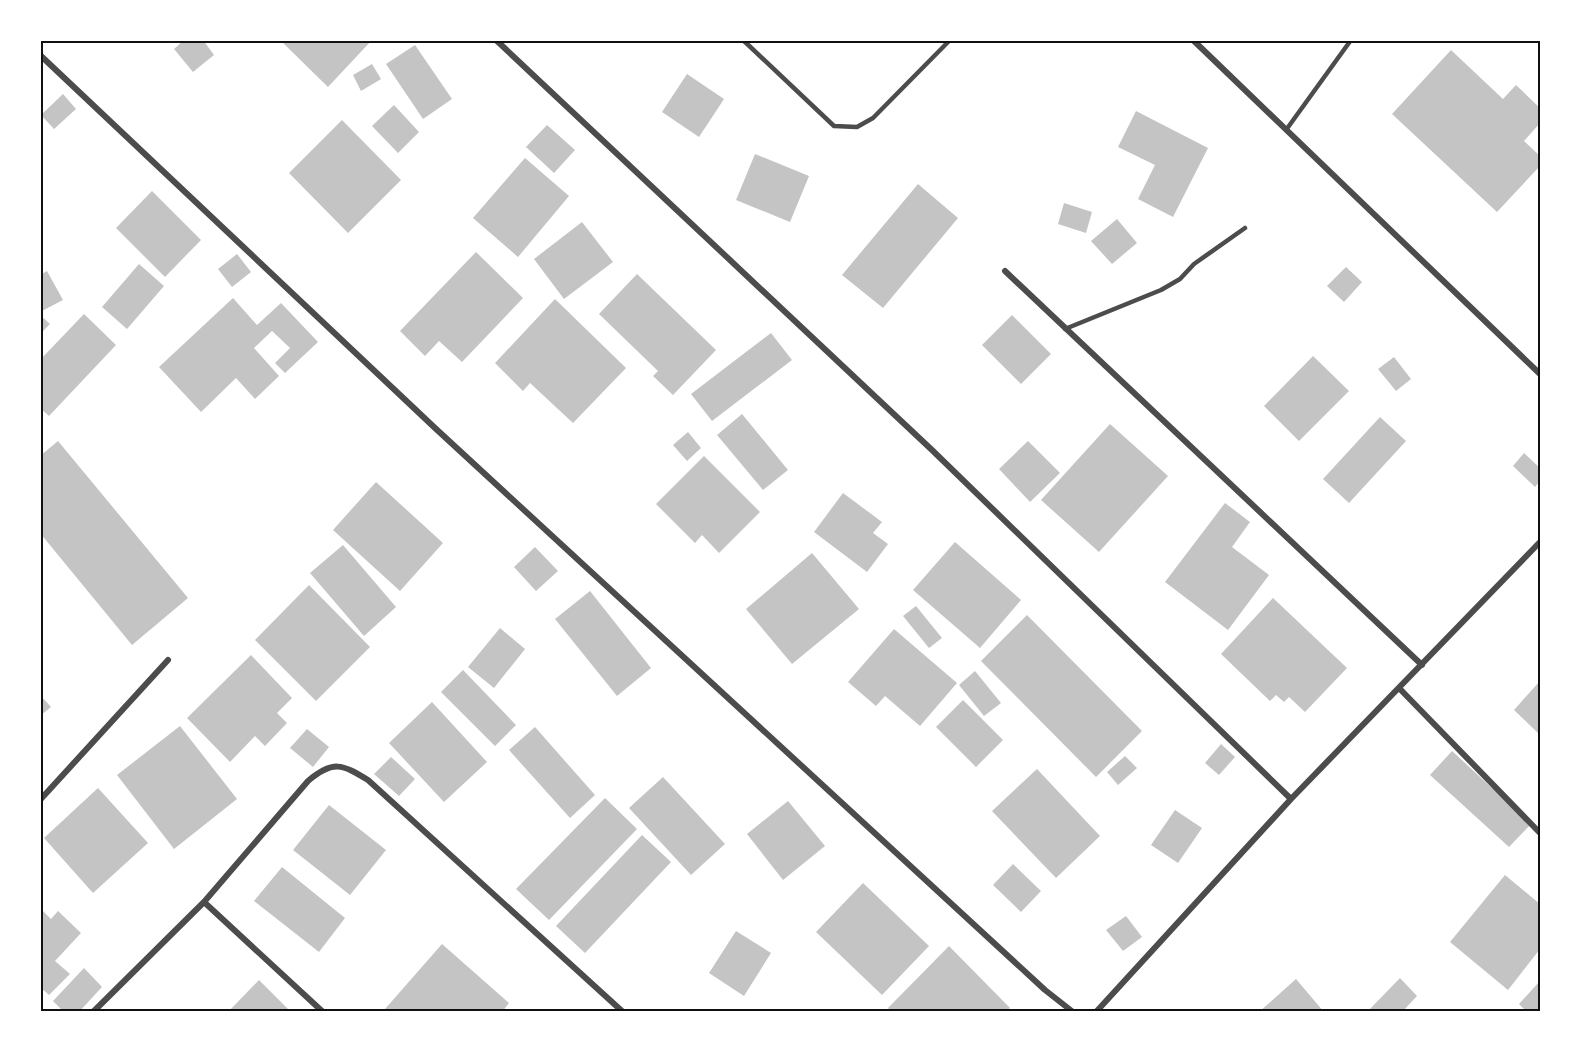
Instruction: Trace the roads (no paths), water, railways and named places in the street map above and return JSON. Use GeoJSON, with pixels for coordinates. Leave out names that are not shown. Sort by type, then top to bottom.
{"type":"FeatureCollection","features":[{"type":"Feature","properties":{"kind":"street"},"geometry":{"type":"LineString","coordinates":[[496,40],[932,450],[1291,799]]}},
{"type":"Feature","properties":{"kind":"street"},"geometry":{"type":"LineString","coordinates":[[1193,40],[1540,374]]}},
{"type":"Feature","properties":{"kind":"street"},"geometry":{"type":"LineString","coordinates":[[40,55],[444,436],[1036,982],[1072,1011]]}},
{"type":"Feature","properties":{"kind":"street"},"geometry":{"type":"LineString","coordinates":[[1005,271],[1422,664]]}},
{"type":"Feature","properties":{"kind":"street"},"geometry":{"type":"LineString","coordinates":[[1096,1011],[1291,799],[1540,542]]}},
{"type":"Feature","properties":{"kind":"street"},"geometry":{"type":"LineString","coordinates":[[40,801],[168,660]]}},
{"type":"Feature","properties":{"kind":"street"},"geometry":{"type":"LineString","coordinates":[[1399,688],[1540,833]]}},
{"type":"Feature","properties":{"kind":"street"},"geometry":{"type":"LineString","coordinates":[[93,1011],[204,902],[308,781],[321,770],[335,765],[351,769],[368,780],[623,1011]]}},
{"type":"Feature","properties":{"kind":"street"},"geometry":{"type":"LineString","coordinates":[[204,902],[323,1011]]}},
{"type":"Feature","properties":{"kind":"lane"},"geometry":{"type":"LineString","coordinates":[[743,40],[834,126],[857,127],[873,118],[950,40]]}},
{"type":"Feature","properties":{"kind":"lane"},"geometry":{"type":"LineString","coordinates":[[1286,129],[1350,40]]}},
{"type":"Feature","properties":{"kind":"lane"},"geometry":{"type":"LineString","coordinates":[[1065,329],[1161,290],[1180,279],[1194,264],[1245,228]]}}]}
